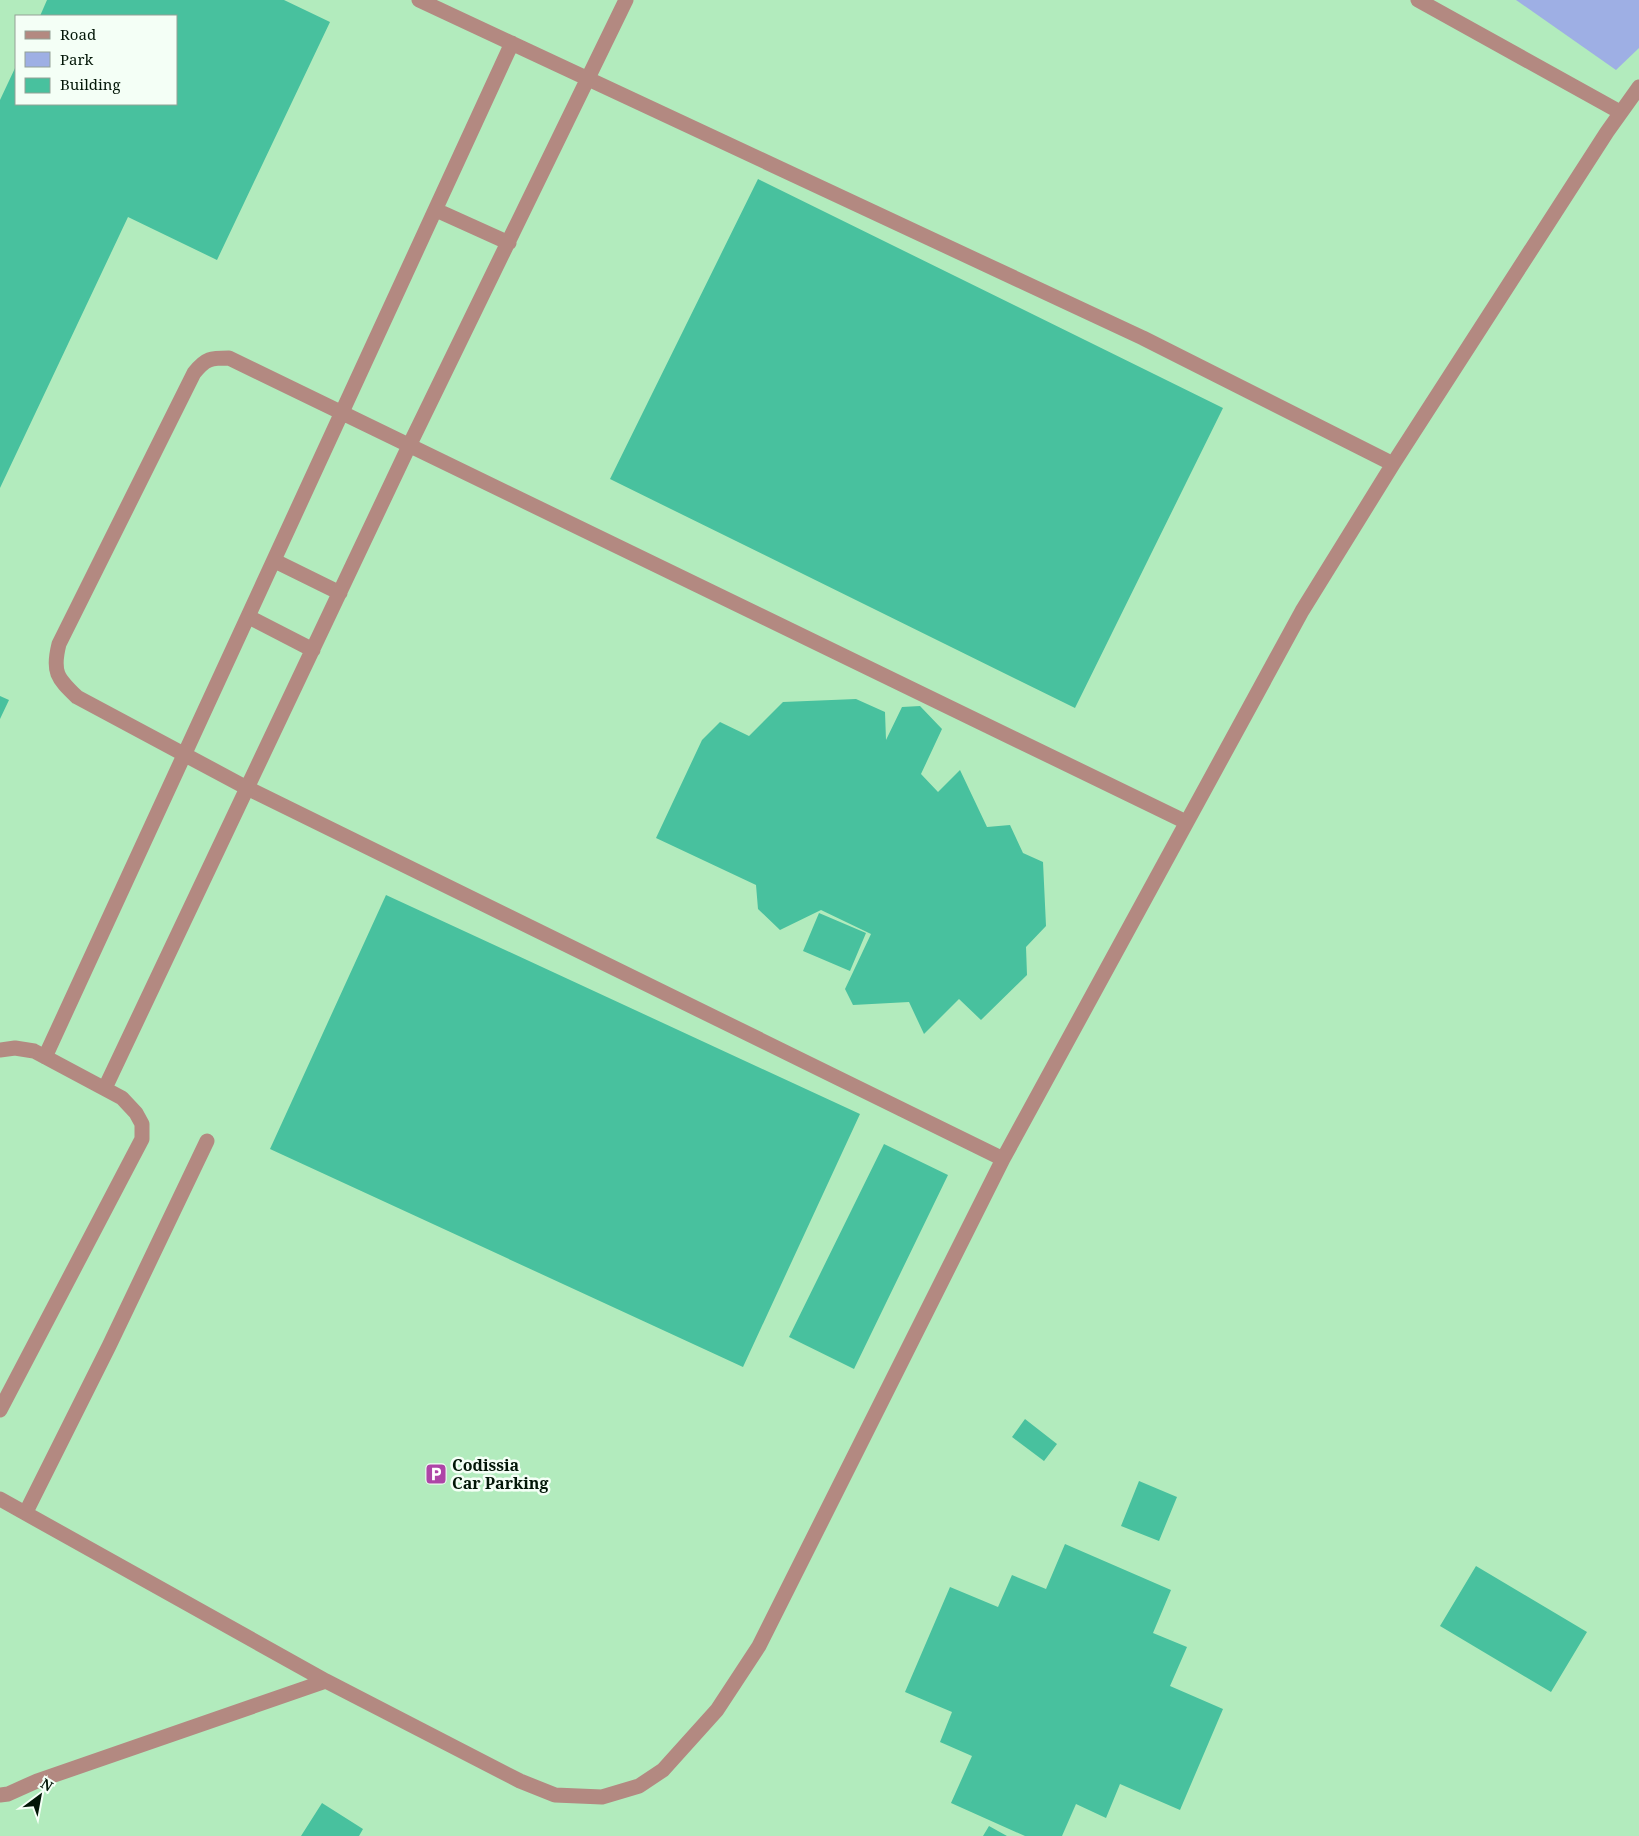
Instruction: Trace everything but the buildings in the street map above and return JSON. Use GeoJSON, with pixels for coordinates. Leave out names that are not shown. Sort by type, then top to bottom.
{"type":"FeatureCollection","features":[{"type":"Feature","properties":{"kind":"lane"},"geometry":{"type":"LineString","coordinates":[[419,0],[1143,338],[1393,464]]}},
{"type":"Feature","properties":{"kind":"lane"},"geometry":{"type":"LineString","coordinates":[[104,1088],[409,446],[626,0]]}},
{"type":"Feature","properties":{"kind":"lane"},"geometry":{"type":"LineString","coordinates":[[1418,0],[1620,112]]}},
{"type":"Feature","properties":{"kind":"lane"},"geometry":{"type":"LineString","coordinates":[[45,1057],[344,413],[512,44]]}},
{"type":"Feature","properties":{"kind":"lane"},"geometry":{"type":"LineString","coordinates":[[0,1499],[326,1681],[520,1781],[555,1795],[602,1797],[639,1786],[663,1770],[717,1710],[759,1646],[1003,1159],[1302,611],[1393,464],[1620,112],[1638,88]]}},
{"type":"Feature","properties":{"kind":"lane"},"geometry":{"type":"LineString","coordinates":[[436,210],[509,243]]}},
{"type":"Feature","properties":{"kind":"lane"},"geometry":{"type":"LineString","coordinates":[[1003,1159],[247,788],[78,697],[63,683],[54,663],[59,644],[194,373],[202,362],[213,358],[229,358],[1186,822]]}},
{"type":"Feature","properties":{"kind":"lane"},"geometry":{"type":"LineString","coordinates":[[275,561],[340,593]]}},
{"type":"Feature","properties":{"kind":"lane"},"geometry":{"type":"LineString","coordinates":[[249,617],[313,650]]}},
{"type":"Feature","properties":{"kind":"lane"},"geometry":{"type":"LineString","coordinates":[[0,1050],[15,1048],[34,1051],[122,1098],[142,1124],[142,1139],[0,1410]]}},
{"type":"Feature","properties":{"kind":"lane"},"geometry":{"type":"LineString","coordinates":[[26,1512],[109,1346],[207,1141]]}},
{"type":"Feature","properties":{"kind":"lane"},"geometry":{"type":"LineString","coordinates":[[0,1795],[8,1794],[38,1781],[326,1681]]}},
{"type":"Feature","properties":{"kind":"green space"},"geometry":{"type":"Polygon","coordinates":[[[1516,0],[1639,0],[1639,48],[1616,70],[1516,0]]]}},
{"type":"Feature","properties":{"kind":"place","name":"Codissia Car Parking"},"geometry":{"type":"Point","coordinates":[436,1474]}}]}
